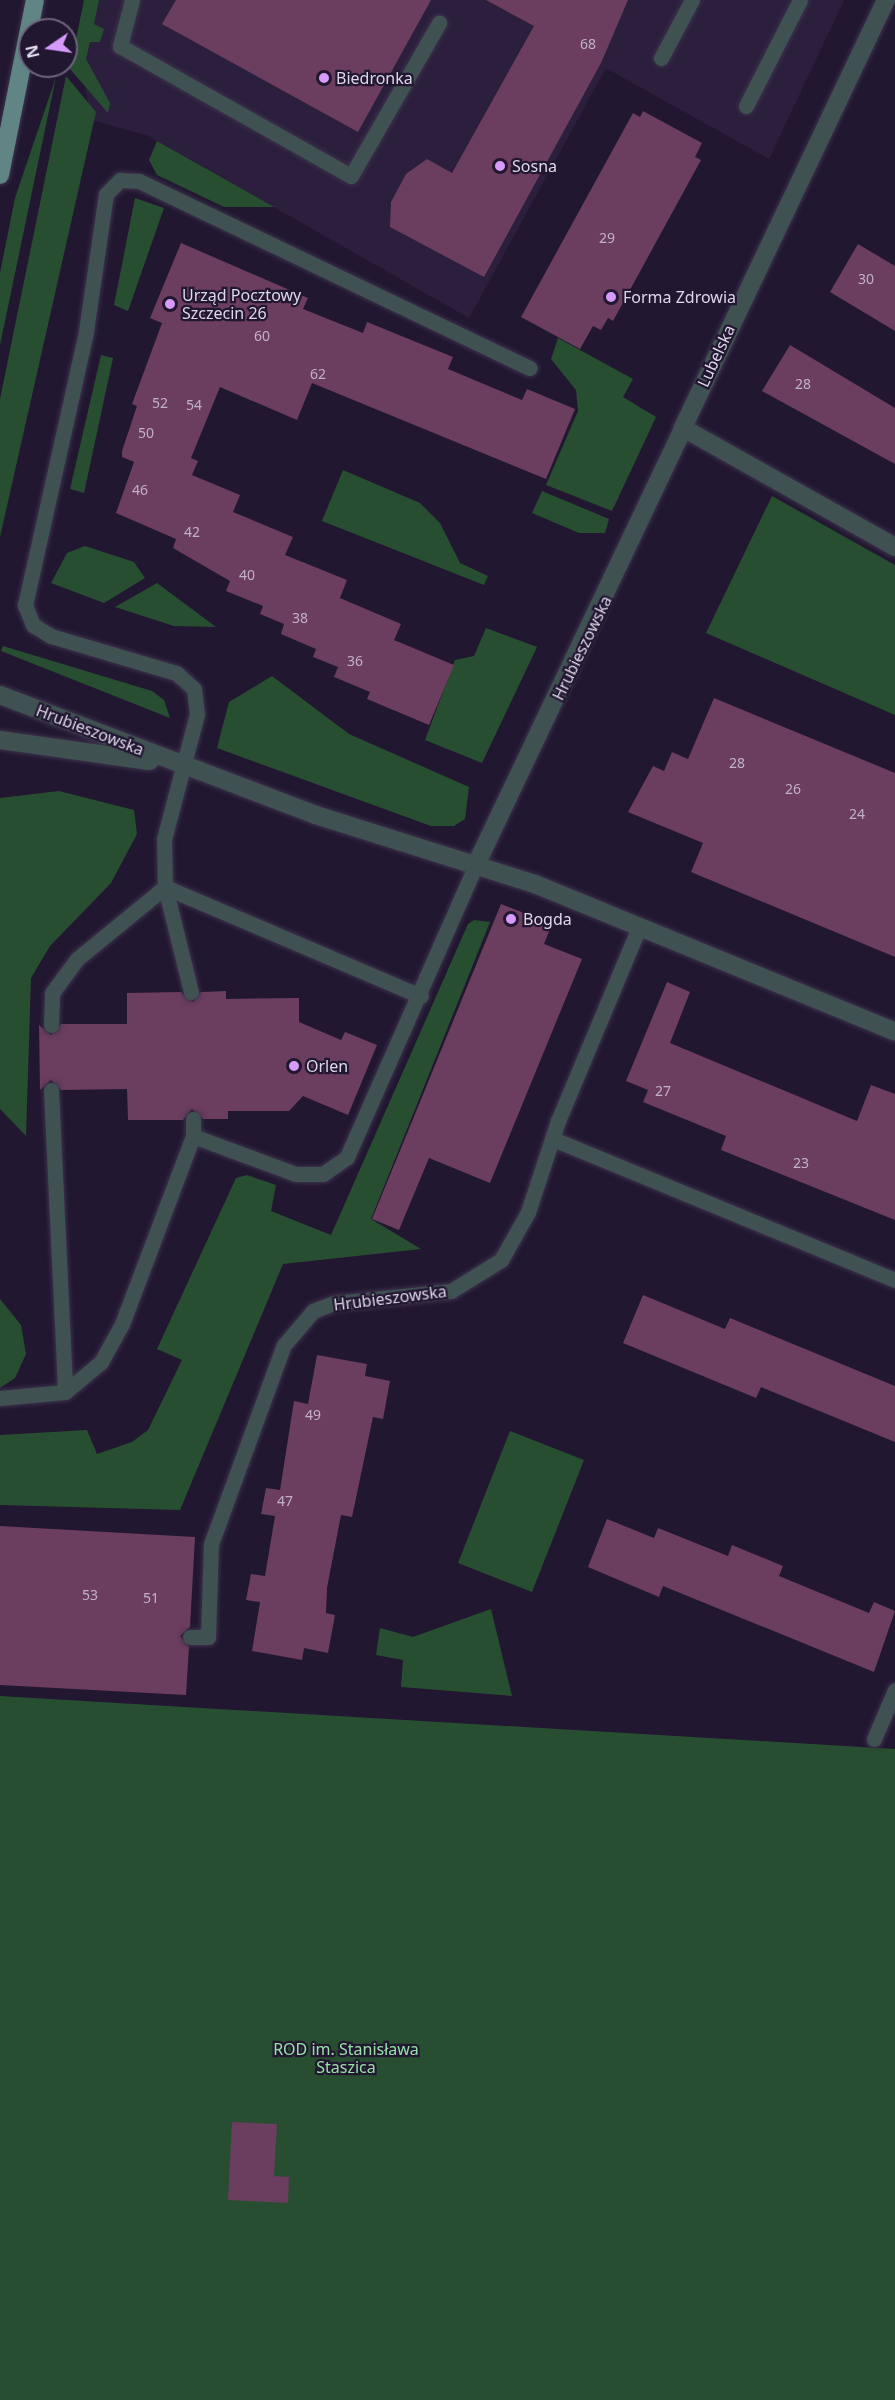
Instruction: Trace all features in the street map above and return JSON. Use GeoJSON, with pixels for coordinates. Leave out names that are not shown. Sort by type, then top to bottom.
{"type":"FeatureCollection","features":[{"type":"Feature","properties":{"kind":"main road"},"geometry":{"type":"LineString","coordinates":[[0,175],[35,0]]}},
{"type":"Feature","properties":{"kind":"street","name":"Lubelska"},"geometry":{"type":"LineString","coordinates":[[683,428],[886,0]]}},
{"type":"Feature","properties":{"kind":"street"},"geometry":{"type":"LineString","coordinates":[[683,428],[895,547]]}},
{"type":"Feature","properties":{"kind":"street","name":"Hrubieszowska"},"geometry":{"type":"LineString","coordinates":[[475,867],[683,428]]}},
{"type":"Feature","properties":{"kind":"street","name":"Hrubieszowska"},"geometry":{"type":"LineString","coordinates":[[0,695],[179,765],[640,925],[895,1032]]}},
{"type":"Feature","properties":{"kind":"street","name":"Hrubieszowska"},"geometry":{"type":"LineString","coordinates":[[0,740],[179,765]]}},
{"type":"Feature","properties":{"kind":"lane"},"geometry":{"type":"LineString","coordinates":[[132,0],[120,46],[351,176],[439,22]]}},
{"type":"Feature","properties":{"kind":"lane"},"geometry":{"type":"LineString","coordinates":[[662,58],[692,0]]}},
{"type":"Feature","properties":{"kind":"lane"},"geometry":{"type":"LineString","coordinates":[[746,106],[800,0]]}},
{"type":"Feature","properties":{"kind":"lane"},"geometry":{"type":"LineString","coordinates":[[191,992],[165,887],[164,839],[179,765],[197,714],[195,689],[177,673],[51,636],[33,625],[25,605],[86,331],[106,194],[120,180],[139,181],[529,368]]}},
{"type":"Feature","properties":{"kind":"lane"},"geometry":{"type":"LineString","coordinates":[[193,1136],[296,1174],[323,1174],[347,1157],[421,996],[475,867]]}},
{"type":"Feature","properties":{"kind":"lane"},"geometry":{"type":"LineString","coordinates":[[165,887],[421,996]]}},
{"type":"Feature","properties":{"kind":"lane"},"geometry":{"type":"LineString","coordinates":[[51,1025],[52,993],[77,959],[165,887]]}},
{"type":"Feature","properties":{"kind":"lane","name":"Hrubieszowska"},"geometry":{"type":"LineString","coordinates":[[190,1637],[208,1637],[211,1544],[284,1345],[313,1311],[334,1303],[451,1291],[478,1279],[516,1240],[553,1139],[640,925]]}},
{"type":"Feature","properties":{"kind":"lane"},"geometry":{"type":"LineString","coordinates":[[51,1090],[65,1392]]}},
{"type":"Feature","properties":{"kind":"lane"},"geometry":{"type":"LineString","coordinates":[[0,1398],[32,1398],[65,1392],[95,1368],[122,1324],[193,1136],[193,1119]]}},
{"type":"Feature","properties":{"kind":"lane"},"geometry":{"type":"LineString","coordinates":[[553,1139],[895,1280]]}},
{"type":"Feature","properties":{"kind":"lane"},"geometry":{"type":"LineString","coordinates":[[874,1739],[895,1690]]}},
{"type":"Feature","properties":{"kind":"shaded area"},"geometry":{"type":"Polygon","coordinates":[[[92,0],[844,0],[769,159],[606,68],[469,318],[149,136],[92,120],[80,63],[92,0]]]}},
{"type":"Feature","properties":{"kind":"green space"},"geometry":{"type":"Polygon","coordinates":[[[84,0],[99,0],[94,24],[104,29],[100,42],[90,42],[86,59],[110,103],[108,113],[78,78],[78,30],[84,0]]]}},
{"type":"Feature","properties":{"kind":"green space"},"geometry":{"type":"Polygon","coordinates":[[[56,78],[0,345],[0,273],[15,198],[56,78]]]}},
{"type":"Feature","properties":{"kind":"green space"},"geometry":{"type":"Polygon","coordinates":[[[66,78],[68,78],[96,112],[0,537],[0,399],[66,78]]]}},
{"type":"Feature","properties":{"kind":"green space"},"geometry":{"type":"Polygon","coordinates":[[[157,141],[274,207],[224,207],[157,175],[149,160],[157,141]]]}},
{"type":"Feature","properties":{"kind":"green space"},"geometry":{"type":"Polygon","coordinates":[[[135,198],[164,208],[128,311],[114,305],[135,198]]]}},
{"type":"Feature","properties":{"kind":"green space"},"geometry":{"type":"Polygon","coordinates":[[[558,338],[633,379],[623,397],[656,417],[612,511],[546,485],[578,411],[576,390],[551,359],[558,338]]]}},
{"type":"Feature","properties":{"kind":"green space"},"geometry":{"type":"Polygon","coordinates":[[[101,355],[113,358],[84,493],[70,489],[101,355]]]}},
{"type":"Feature","properties":{"kind":"green space"},"geometry":{"type":"Polygon","coordinates":[[[343,470],[420,503],[440,523],[460,563],[488,576],[484,585],[322,521],[343,470]]]}},
{"type":"Feature","properties":{"kind":"green space"},"geometry":{"type":"Polygon","coordinates":[[[542,491],[609,519],[605,533],[579,533],[532,513],[542,491]]]}},
{"type":"Feature","properties":{"kind":"green space"},"geometry":{"type":"Polygon","coordinates":[[[772,496],[895,565],[895,715],[706,633],[772,496]]]}},
{"type":"Feature","properties":{"kind":"green space"},"geometry":{"type":"Polygon","coordinates":[[[85,546],[134,562],[145,578],[104,603],[51,583],[67,553],[85,546]]]}},
{"type":"Feature","properties":{"kind":"green space"},"geometry":{"type":"Polygon","coordinates":[[[157,583],[216,627],[174,626],[115,607],[157,583]]]}},
{"type":"Feature","properties":{"kind":"green space"},"geometry":{"type":"Polygon","coordinates":[[[486,628],[537,647],[482,763],[425,740],[455,660],[474,656],[486,628]]]}},
{"type":"Feature","properties":{"kind":"green space"},"geometry":{"type":"Polygon","coordinates":[[[3,646],[152,691],[164,700],[170,718],[1,651],[3,646]]]}},
{"type":"Feature","properties":{"kind":"green space"},"geometry":{"type":"Polygon","coordinates":[[[272,676],[349,734],[469,787],[465,819],[454,826],[431,826],[217,748],[229,702],[272,676]]]}},
{"type":"Feature","properties":{"kind":"green space"},"geometry":{"type":"Polygon","coordinates":[[[59,791],[134,810],[137,834],[111,883],[50,946],[31,978],[26,1136],[0,1109],[0,798],[59,791]]]}},
{"type":"Feature","properties":{"kind":"green space"},"geometry":{"type":"Polygon","coordinates":[[[474,920],[490,922],[371,1219],[421,1249],[283,1264],[180,1510],[0,1505],[0,1435],[87,1430],[97,1454],[132,1442],[148,1430],[182,1360],[157,1349],[236,1178],[247,1175],[276,1185],[271,1211],[331,1235],[468,924],[474,920]]]}},
{"type":"Feature","properties":{"kind":"green space"},"geometry":{"type":"Polygon","coordinates":[[[0,1299],[21,1325],[26,1354],[15,1378],[0,1388],[0,1299]]]}},
{"type":"Feature","properties":{"kind":"green space"},"geometry":{"type":"Polygon","coordinates":[[[510,1431],[584,1460],[532,1592],[458,1563],[510,1431]]]}},
{"type":"Feature","properties":{"kind":"green space"},"geometry":{"type":"Polygon","coordinates":[[[491,1609],[512,1696],[401,1687],[403,1660],[376,1655],[380,1628],[413,1637],[491,1609]]]}},
{"type":"Feature","properties":{"kind":"green space","name":"ROD im. Stanisława Staszica"},"geometry":{"type":"Polygon","coordinates":[[[0,1696],[895,1749],[895,2400],[0,2400],[0,1696]]]}},
{"type":"Feature","properties":{"kind":"building","name":"Biedronka"},"geometry":{"type":"Polygon","coordinates":[[[176,0],[431,0],[358,132],[162,24],[176,0]]]}},
{"type":"Feature","properties":{"kind":"building","name":"Sosna"},"geometry":{"type":"Polygon","coordinates":[[[486,0],[628,0],[601,63],[484,277],[390,227],[391,202],[406,174],[427,159],[452,173],[534,26],[486,0]]]}},
{"type":"Feature","properties":{"kind":"building"},"geometry":{"type":"Polygon","coordinates":[[[643,111],[702,143],[695,157],[701,160],[613,321],[608,318],[601,330],[593,326],[580,349],[521,317],[633,113],[640,117],[643,111]]]}},
{"type":"Feature","properties":{"kind":"building"},"geometry":{"type":"Polygon","coordinates":[[[181,243],[308,298],[303,309],[363,333],[367,322],[453,357],[448,369],[522,400],[527,389],[575,409],[546,479],[312,383],[297,420],[220,387],[191,458],[198,461],[192,475],[240,495],[233,512],[293,537],[285,555],[347,580],[340,598],[401,624],[394,640],[454,665],[429,725],[367,699],[370,692],[334,677],[338,667],[313,657],[316,649],[281,634],[284,624],[260,614],[263,606],[226,591],[230,581],[173,548],[176,539],[116,513],[134,462],[122,457],[137,406],[132,404],[162,323],[150,318],[181,243]]]}},
{"type":"Feature","properties":{"kind":"building"},"geometry":{"type":"Polygon","coordinates":[[[858,244],[895,266],[895,331],[830,292],[858,244]]]}},
{"type":"Feature","properties":{"kind":"building"},"geometry":{"type":"Polygon","coordinates":[[[790,345],[895,408],[895,464],[762,391],[790,345]]]}},
{"type":"Feature","properties":{"kind":"building"},"geometry":{"type":"Polygon","coordinates":[[[714,698],[895,773],[895,957],[691,872],[703,843],[628,812],[653,766],[664,771],[672,752],[688,759],[714,698]]]}},
{"type":"Feature","properties":{"kind":"building"},"geometry":{"type":"Polygon","coordinates":[[[501,904],[552,924],[544,944],[582,959],[490,1183],[429,1158],[399,1230],[372,1219],[501,904]]]}},
{"type":"Feature","properties":{"kind":"building"},"geometry":{"type":"Polygon","coordinates":[[[667,982],[690,992],[670,1043],[857,1121],[871,1085],[895,1094],[895,1220],[721,1150],[726,1136],[643,1102],[648,1090],[626,1081],[667,982]]]}},
{"type":"Feature","properties":{"kind":"building"},"geometry":{"type":"Polygon","coordinates":[[[226,991],[226,999],[299,998],[299,1022],[341,1040],[345,1032],[377,1045],[348,1115],[303,1096],[289,1111],[228,1111],[228,1119],[203,1119],[192,1109],[183,1120],[128,1120],[127,1089],[61,1090],[51,1080],[40,1090],[39,1025],[51,1035],[61,1024],[127,1024],[127,993],[181,992],[193,1002],[201,992],[226,991]]]}},
{"type":"Feature","properties":{"kind":"building"},"geometry":{"type":"Polygon","coordinates":[[[643,1295],[725,1329],[730,1318],[895,1386],[895,1442],[761,1387],[756,1398],[623,1343],[643,1295]]]}},
{"type":"Feature","properties":{"kind":"building"},"geometry":{"type":"Polygon","coordinates":[[[317,1355],[367,1364],[365,1376],[390,1381],[383,1419],[373,1417],[352,1517],[341,1515],[327,1588],[326,1613],[335,1615],[328,1653],[304,1648],[302,1660],[252,1651],[260,1602],[246,1600],[251,1574],[265,1576],[275,1516],[261,1514],[266,1488],[280,1490],[294,1401],[308,1404],[317,1355]]]}},
{"type":"Feature","properties":{"kind":"building"},"geometry":{"type":"Polygon","coordinates":[[[607,1519],[654,1538],[658,1528],[728,1556],[732,1545],[783,1566],[779,1576],[869,1613],[874,1602],[895,1611],[874,1672],[663,1586],[659,1597],[588,1567],[607,1519]]]}},
{"type":"Feature","properties":{"kind":"building"},"geometry":{"type":"Polygon","coordinates":[[[0,1526],[195,1537],[190,1627],[180,1636],[189,1647],[186,1695],[0,1685],[0,1526]]]}},
{"type":"Feature","properties":{"kind":"building"},"geometry":{"type":"Polygon","coordinates":[[[232,2122],[277,2124],[274,2176],[289,2177],[288,2203],[228,2200],[232,2122]]]}},
{"type":"Feature","properties":{"kind":"place","name":"Biedronka"},"geometry":{"type":"Point","coordinates":[324,78]}},
{"type":"Feature","properties":{"kind":"place","name":"Sosna"},"geometry":{"type":"Point","coordinates":[500,166]}},
{"type":"Feature","properties":{"kind":"place","name":"Forma Zdrowia"},"geometry":{"type":"Point","coordinates":[611,297]}},
{"type":"Feature","properties":{"kind":"place","name":"Urząd Pocztowy Szczecin 26"},"geometry":{"type":"Point","coordinates":[170,304]}},
{"type":"Feature","properties":{"kind":"place","name":"Bogda"},"geometry":{"type":"Point","coordinates":[511,919]}},
{"type":"Feature","properties":{"kind":"place","name":"Orlen"},"geometry":{"type":"Point","coordinates":[294,1066]}}]}
